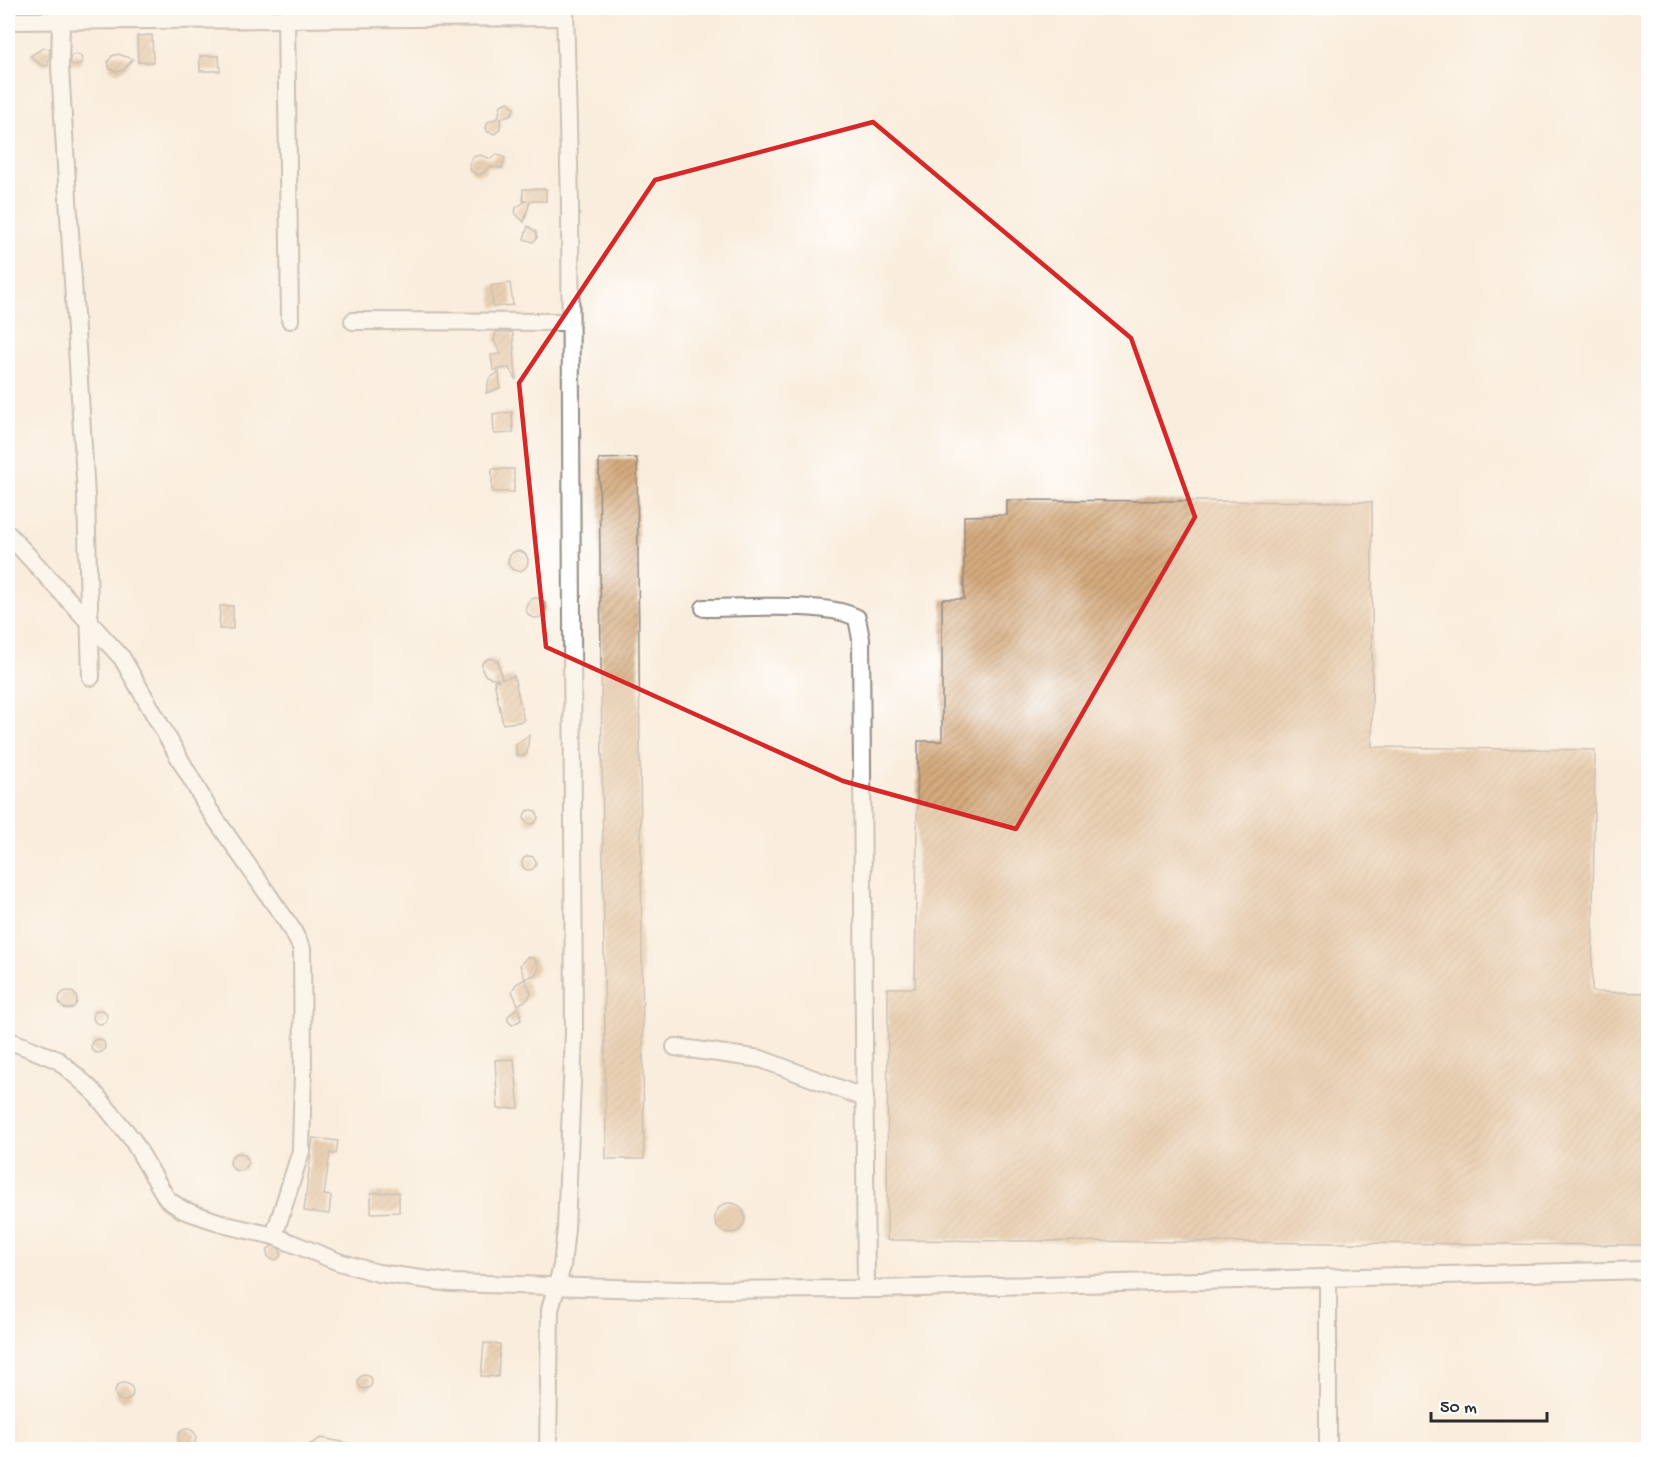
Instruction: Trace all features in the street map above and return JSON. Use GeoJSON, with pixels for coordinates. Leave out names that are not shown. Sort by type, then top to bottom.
{"type":"FeatureCollection","features":[{"type":"Feature","properties":{"kind":"street"},"geometry":{"type":"LineString","coordinates":[[8,21],[33,14],[61,22],[565,12],[570,322],[574,1033],[566,1229],[550,1310],[548,1449]]}},
{"type":"Feature","properties":{"kind":"street"},"geometry":{"type":"LineString","coordinates":[[286,17],[290,320]]}},
{"type":"Feature","properties":{"kind":"street"},"geometry":{"type":"LineString","coordinates":[[61,22],[60,67],[86,496],[91,677]]}},
{"type":"Feature","properties":{"kind":"street"},"geometry":{"type":"LineString","coordinates":[[353,321],[570,322]]}},
{"type":"Feature","properties":{"kind":"street"},"geometry":{"type":"LineString","coordinates":[[8,534],[122,658],[208,808],[286,920],[302,949],[301,1150],[274,1236]]}},
{"type":"Feature","properties":{"kind":"street"},"geometry":{"type":"LineString","coordinates":[[704,608],[817,609],[848,613],[857,618],[861,639],[866,1289]]}},
{"type":"Feature","properties":{"kind":"street"},"geometry":{"type":"LineString","coordinates":[[8,1040],[58,1060],[93,1091],[132,1139],[167,1199],[183,1210],[230,1226],[274,1236],[339,1262],[378,1273],[451,1283],[556,1288],[866,1289],[1648,1270]]}},
{"type":"Feature","properties":{"kind":"street"},"geometry":{"type":"LineString","coordinates":[[675,1047],[761,1059],[865,1098]]}},
{"type":"Feature","properties":{"kind":"street"},"geometry":{"type":"LineString","coordinates":[[1328,1277],[1328,1449]]}},
{"type":"Feature","properties":{"kind":"highlighted area"},"geometry":{"type":"Polygon","coordinates":[[[873,122],[1131,338],[1195,517],[1016,829],[843,781],[546,647],[519,383],[655,180],[873,122]]]}},
{"type":"Feature","properties":{"kind":"building"},"geometry":{"type":"Polygon","coordinates":[[[152,35],[153,62],[138,62],[137,36],[152,35]]]}},
{"type":"Feature","properties":{"kind":"building"},"geometry":{"type":"Polygon","coordinates":[[[43,48],[50,49],[48,66],[41,65],[30,56],[43,48]]]}},
{"type":"Feature","properties":{"kind":"building"},"geometry":{"type":"Polygon","coordinates":[[[78,54],[81,55],[81,65],[74,66],[71,65],[70,58],[71,55],[78,54]]]}},
{"type":"Feature","properties":{"kind":"building"},"geometry":{"type":"Polygon","coordinates":[[[118,54],[133,59],[124,70],[117,72],[110,69],[108,62],[112,56],[118,54]]]}},
{"type":"Feature","properties":{"kind":"building"},"geometry":{"type":"Polygon","coordinates":[[[200,56],[219,56],[220,71],[200,71],[200,56]]]}},
{"type":"Feature","properties":{"kind":"building"},"geometry":{"type":"Polygon","coordinates":[[[509,102],[514,108],[512,114],[501,118],[500,129],[495,134],[488,132],[486,128],[488,122],[498,118],[501,105],[509,102]]]}},
{"type":"Feature","properties":{"kind":"building"},"geometry":{"type":"Polygon","coordinates":[[[497,154],[505,158],[502,168],[489,167],[478,175],[471,171],[469,164],[473,157],[480,155],[491,159],[497,154]]]}},
{"type":"Feature","properties":{"kind":"building"},"geometry":{"type":"Polygon","coordinates":[[[523,189],[546,189],[546,201],[530,201],[524,222],[515,213],[516,208],[526,201],[523,201],[523,189]]]}},
{"type":"Feature","properties":{"kind":"building"},"geometry":{"type":"Polygon","coordinates":[[[528,226],[536,232],[537,238],[533,242],[524,239],[528,226]]]}},
{"type":"Feature","properties":{"kind":"building"},"geometry":{"type":"Polygon","coordinates":[[[510,283],[513,305],[493,307],[491,286],[510,283]]]}},
{"type":"Feature","properties":{"kind":"building"},"geometry":{"type":"Polygon","coordinates":[[[496,332],[512,332],[516,380],[509,368],[493,370],[491,355],[501,354],[494,340],[496,332]]]}},
{"type":"Feature","properties":{"kind":"building"},"geometry":{"type":"Polygon","coordinates":[[[499,372],[500,388],[486,393],[489,379],[499,372]]]}},
{"type":"Feature","properties":{"kind":"building"},"geometry":{"type":"Polygon","coordinates":[[[512,412],[513,433],[494,434],[493,414],[512,412]]]}},
{"type":"Feature","properties":{"kind":"building"},"geometry":{"type":"Polygon","coordinates":[[[637,458],[644,1159],[606,1159],[599,459],[637,458]]]}},
{"type":"Feature","properties":{"kind":"building"},"geometry":{"type":"Polygon","coordinates":[[[492,469],[514,469],[514,492],[492,492],[492,469]]]}},
{"type":"Feature","properties":{"kind":"building"},"geometry":{"type":"Polygon","coordinates":[[[1007,500],[1372,502],[1372,747],[1595,750],[1592,992],[1648,993],[1648,1245],[887,1240],[888,988],[915,988],[918,741],[942,741],[942,599],[964,599],[964,516],[1007,515],[1007,500]]]}},
{"type":"Feature","properties":{"kind":"building"},"geometry":{"type":"Polygon","coordinates":[[[518,551],[525,554],[528,561],[525,568],[518,571],[511,568],[508,561],[511,554],[518,551]]]}},
{"type":"Feature","properties":{"kind":"building"},"geometry":{"type":"Polygon","coordinates":[[[536,598],[543,601],[546,608],[543,615],[536,618],[529,615],[526,608],[529,601],[536,598]]]}},
{"type":"Feature","properties":{"kind":"building"},"geometry":{"type":"Polygon","coordinates":[[[220,606],[233,606],[233,629],[219,629],[220,606]]]}},
{"type":"Feature","properties":{"kind":"building"},"geometry":{"type":"Polygon","coordinates":[[[489,658],[498,661],[502,679],[514,676],[524,721],[503,724],[494,681],[499,680],[486,676],[482,670],[482,663],[489,658]]]}},
{"type":"Feature","properties":{"kind":"building"},"geometry":{"type":"Polygon","coordinates":[[[529,735],[527,754],[516,755],[516,745],[529,735]]]}},
{"type":"Feature","properties":{"kind":"building"},"geometry":{"type":"Polygon","coordinates":[[[531,810],[536,812],[538,817],[536,822],[531,824],[526,822],[524,817],[526,812],[531,810]]]}},
{"type":"Feature","properties":{"kind":"building"},"geometry":{"type":"Polygon","coordinates":[[[529,856],[534,858],[536,863],[534,868],[529,870],[524,868],[522,863],[524,858],[529,856]]]}},
{"type":"Feature","properties":{"kind":"building"},"geometry":{"type":"Polygon","coordinates":[[[527,957],[534,958],[539,967],[536,974],[525,979],[520,965],[527,957]]]}},
{"type":"Feature","properties":{"kind":"building"},"geometry":{"type":"Polygon","coordinates":[[[525,979],[531,993],[528,999],[518,1005],[512,991],[516,984],[525,979]]]}},
{"type":"Feature","properties":{"kind":"building"},"geometry":{"type":"Polygon","coordinates":[[[68,991],[74,994],[77,1000],[74,1006],[68,1009],[62,1006],[59,1000],[62,994],[68,991]]]}},
{"type":"Feature","properties":{"kind":"building"},"geometry":{"type":"Polygon","coordinates":[[[518,1007],[521,1020],[512,1025],[508,1021],[508,1016],[518,1007]]]}},
{"type":"Feature","properties":{"kind":"building"},"geometry":{"type":"Polygon","coordinates":[[[97,1010],[103,1010],[107,1017],[103,1024],[97,1024],[93,1020],[93,1014],[97,1010]]]}},
{"type":"Feature","properties":{"kind":"building"},"geometry":{"type":"Polygon","coordinates":[[[95,1039],[101,1039],[105,1046],[101,1053],[95,1053],[91,1049],[91,1043],[95,1039]]]}},
{"type":"Feature","properties":{"kind":"building"},"geometry":{"type":"Polygon","coordinates":[[[514,1059],[519,1108],[498,1109],[495,1060],[514,1059]]]}},
{"type":"Feature","properties":{"kind":"building"},"geometry":{"type":"Polygon","coordinates":[[[313,1138],[338,1141],[336,1154],[330,1153],[324,1195],[331,1196],[329,1214],[304,1211],[313,1138]]]}},
{"type":"Feature","properties":{"kind":"building"},"geometry":{"type":"Polygon","coordinates":[[[239,1153],[245,1156],[248,1162],[245,1168],[239,1171],[233,1168],[230,1162],[233,1156],[239,1153]]]}},
{"type":"Feature","properties":{"kind":"building"},"geometry":{"type":"Polygon","coordinates":[[[399,1192],[399,1212],[371,1213],[371,1193],[399,1192]]]}},
{"type":"Feature","properties":{"kind":"building"},"geometry":{"type":"Polygon","coordinates":[[[730,1203],[736,1204],[744,1212],[744,1224],[736,1232],[730,1233],[724,1232],[716,1224],[715,1218],[716,1212],[724,1204],[730,1203]]]}},
{"type":"Feature","properties":{"kind":"building"},"geometry":{"type":"Polygon","coordinates":[[[274,1246],[279,1248],[281,1253],[279,1258],[274,1260],[269,1258],[267,1253],[269,1248],[274,1246]]]}},
{"type":"Feature","properties":{"kind":"building"},"geometry":{"type":"Polygon","coordinates":[[[484,1343],[500,1344],[498,1377],[481,1376],[484,1343]]]}},
{"type":"Feature","properties":{"kind":"building"},"geometry":{"type":"Polygon","coordinates":[[[365,1375],[370,1377],[372,1382],[370,1387],[365,1389],[360,1387],[358,1382],[360,1377],[365,1375]]]}},
{"type":"Feature","properties":{"kind":"building"},"geometry":{"type":"Polygon","coordinates":[[[124,1383],[130,1386],[133,1392],[130,1398],[124,1401],[118,1398],[115,1392],[118,1386],[124,1383]]]}},
{"type":"Feature","properties":{"kind":"building"},"geometry":{"type":"Polygon","coordinates":[[[187,1429],[193,1432],[196,1438],[193,1444],[187,1447],[181,1444],[178,1438],[181,1432],[187,1429]]]}},
{"type":"Feature","properties":{"kind":"building"},"geometry":{"type":"Polygon","coordinates":[[[321,1438],[353,1444],[352,1449],[302,1449],[321,1438]]]}}]}
